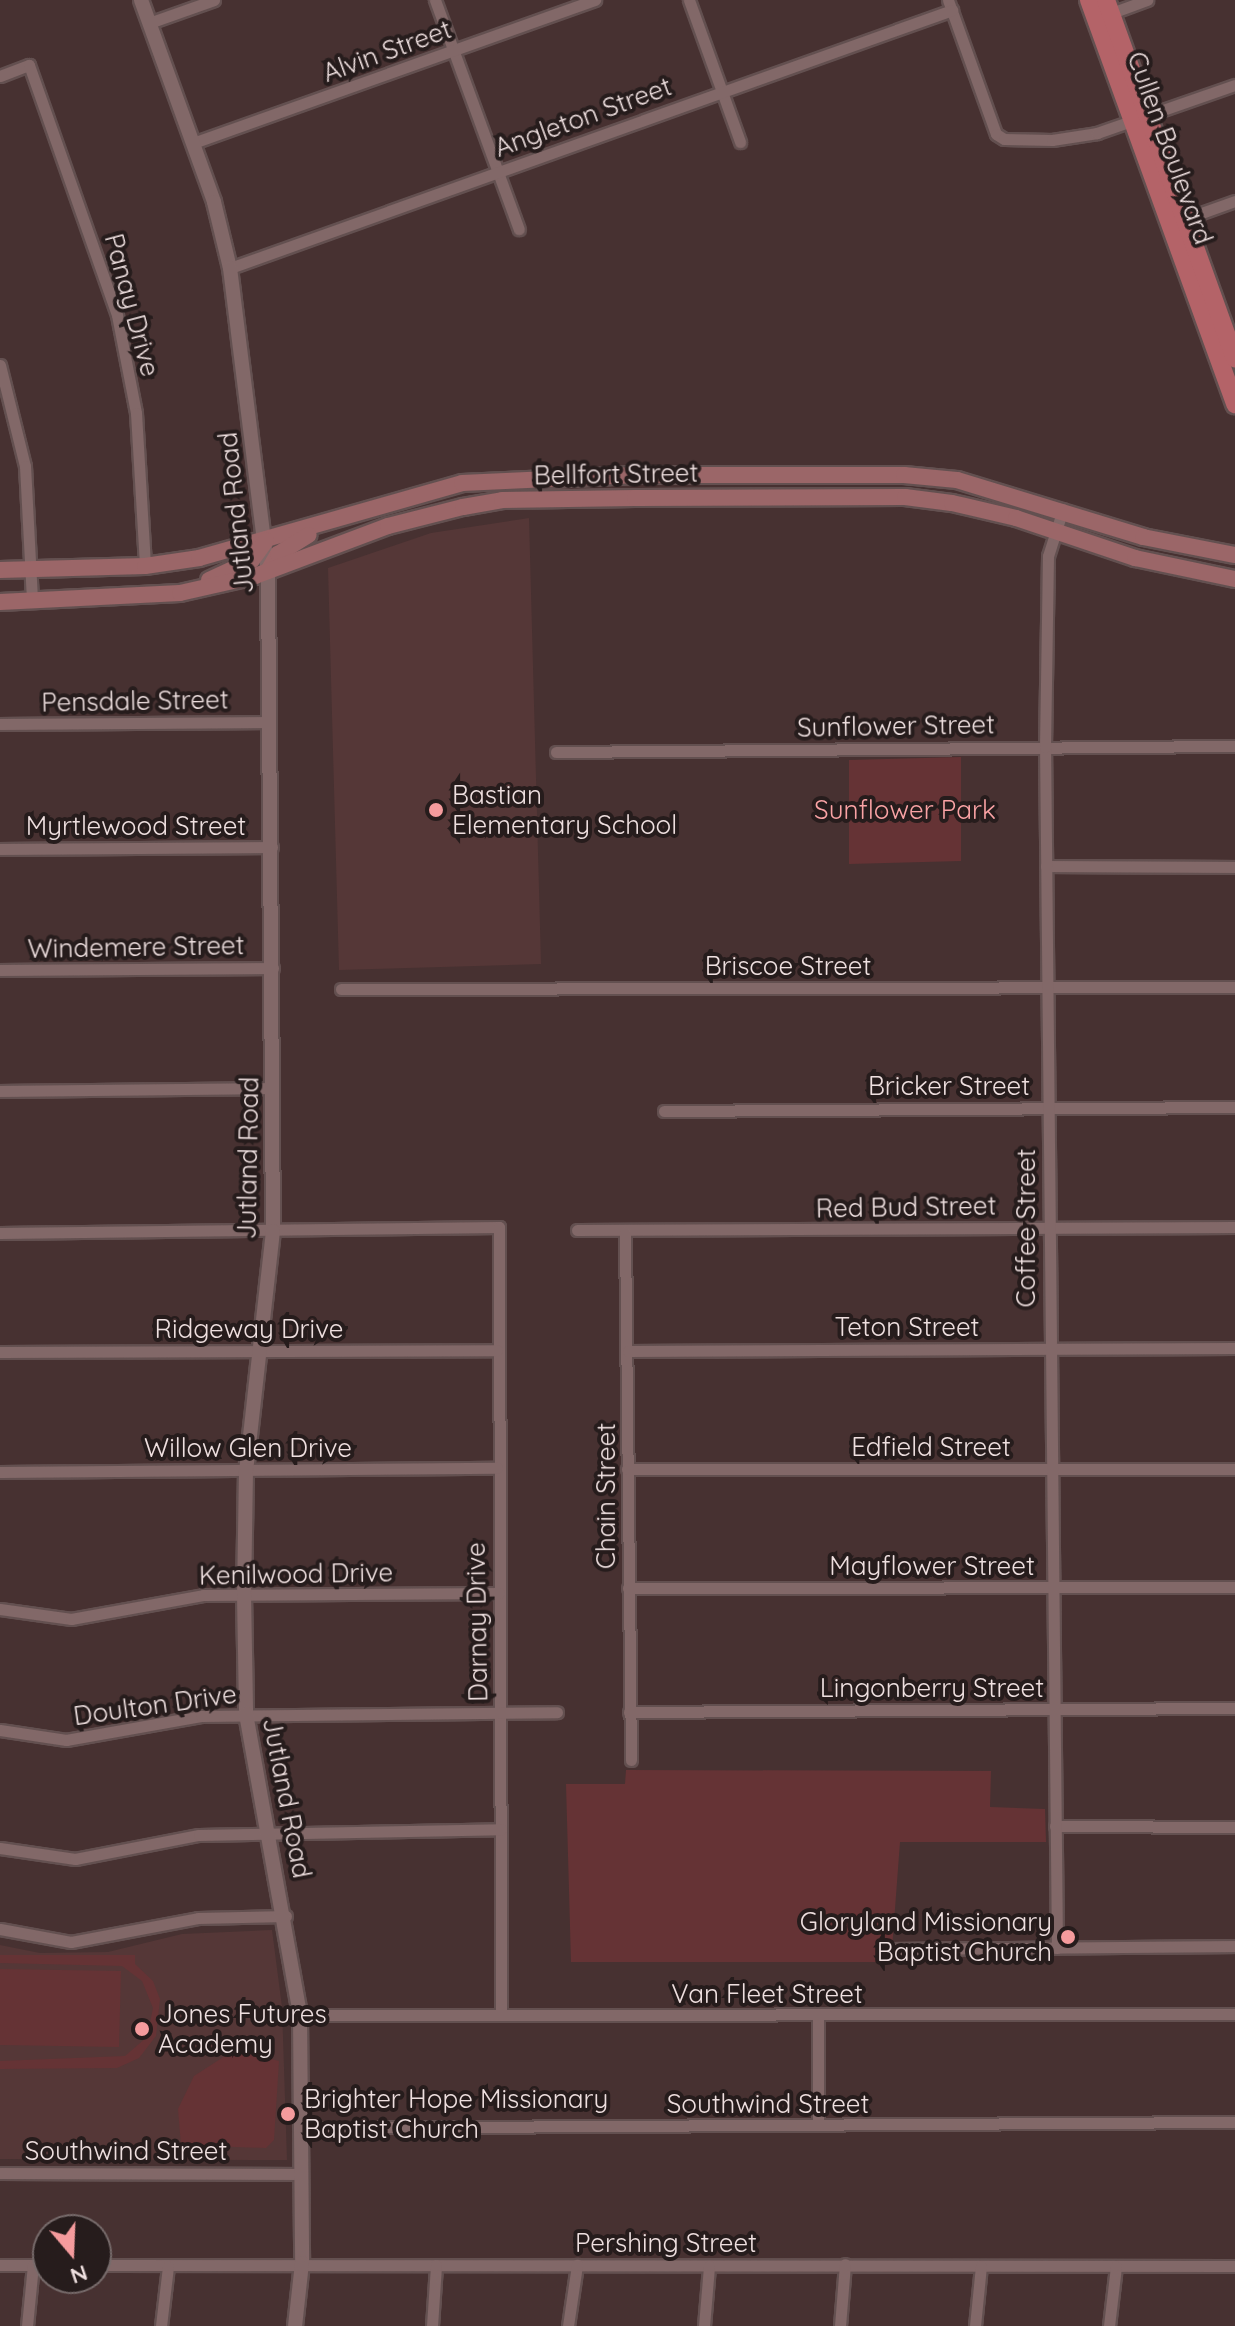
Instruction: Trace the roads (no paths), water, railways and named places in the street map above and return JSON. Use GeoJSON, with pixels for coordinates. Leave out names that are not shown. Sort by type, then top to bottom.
{"type":"FeatureCollection","features":[{"type":"Feature","properties":{"kind":"main road","name":"Cullen Boulevard"},"geometry":{"type":"LineString","coordinates":[[1089,0],[1104,11],[1177,222],[1235,359]]}},
{"type":"Feature","properties":{"kind":"main road","name":"Cullen Boulevard"},"geometry":{"type":"LineString","coordinates":[[1223,329],[1235,404]]}},
{"type":"Feature","properties":{"kind":"main road","name":"Bellfort Street"},"geometry":{"type":"LineString","coordinates":[[0,570],[145,566],[266,541],[379,505],[499,478],[636,475],[904,475],[997,488],[1143,537],[1235,555]]}},
{"type":"Feature","properties":{"kind":"main road"},"geometry":{"type":"LineString","coordinates":[[635,498],[636,475]]}},
{"type":"Feature","properties":{"kind":"main road"},"geometry":{"type":"LineString","coordinates":[[768,475],[770,496]]}},
{"type":"Feature","properties":{"kind":"main road"},"geometry":{"type":"LineString","coordinates":[[904,475],[905,497]]}},
{"type":"Feature","properties":{"kind":"main road"},"geometry":{"type":"LineString","coordinates":[[499,478],[502,500]]}},
{"type":"Feature","properties":{"kind":"main road","name":"Bellfort Street"},"geometry":{"type":"LineString","coordinates":[[0,602],[180,593],[268,571],[388,526],[502,500],[905,497],[986,509],[1135,558],[1235,579]]}},
{"type":"Feature","properties":{"kind":"main road"},"geometry":{"type":"LineString","coordinates":[[379,505],[388,526]]}},
{"type":"Feature","properties":{"kind":"main road"},"geometry":{"type":"LineString","coordinates":[[268,571],[278,554],[331,522]]}},
{"type":"Feature","properties":{"kind":"main road"},"geometry":{"type":"LineString","coordinates":[[1135,558],[1143,537]]}},
{"type":"Feature","properties":{"kind":"main road"},"geometry":{"type":"LineString","coordinates":[[180,593],[246,563],[266,541]]}},
{"type":"Feature","properties":{"kind":"street","name":"Jutland Road"},"geometry":{"type":"LineString","coordinates":[[141,0],[193,143],[230,268],[268,571],[273,1231],[257,1350],[246,1470],[244,1594],[246,1714],[267,1834],[286,1916],[300,2015],[302,2263],[295,2326]]}},
{"type":"Feature","properties":{"kind":"street"},"geometry":{"type":"LineString","coordinates":[[149,23],[214,0]]}},
{"type":"Feature","properties":{"kind":"street"},"geometry":{"type":"LineString","coordinates":[[435,0],[519,229]]}},
{"type":"Feature","properties":{"kind":"street","name":"Alvin Street"},"geometry":{"type":"LineString","coordinates":[[193,143],[595,0]]}},
{"type":"Feature","properties":{"kind":"street"},"geometry":{"type":"LineString","coordinates":[[689,0],[740,142]]}},
{"type":"Feature","properties":{"kind":"street"},"geometry":{"type":"LineString","coordinates":[[1104,11],[1147,0]]}},
{"type":"Feature","properties":{"kind":"street"},"geometry":{"type":"LineString","coordinates":[[950,5],[996,134],[1004,139],[1052,140],[1140,119],[1235,85]]}},
{"type":"Feature","properties":{"kind":"street","name":"Angleton Street"},"geometry":{"type":"LineString","coordinates":[[230,268],[722,91],[950,5]]}},
{"type":"Feature","properties":{"kind":"street","name":"Panay Drive"},"geometry":{"type":"LineString","coordinates":[[0,76],[29,65],[117,315],[136,413],[145,566]]}},
{"type":"Feature","properties":{"kind":"street"},"geometry":{"type":"LineString","coordinates":[[1177,222],[1235,201]]}},
{"type":"Feature","properties":{"kind":"street"},"geometry":{"type":"LineString","coordinates":[[0,365],[25,466],[33,571],[32,601]]}},
{"type":"Feature","properties":{"kind":"street","name":"Coffee Street"},"geometry":{"type":"LineString","coordinates":[[1057,1948],[1050,1588],[1045,593],[1054,531],[1063,509]]}},
{"type":"Feature","properties":{"kind":"street","name":"Pensdale Street"},"geometry":{"type":"LineString","coordinates":[[0,724],[270,722]]}},
{"type":"Feature","properties":{"kind":"street","name":"Sunflower Street"},"geometry":{"type":"LineString","coordinates":[[556,752],[1235,746]]}},
{"type":"Feature","properties":{"kind":"street","name":"Myrtlewood Street"},"geometry":{"type":"LineString","coordinates":[[0,849],[272,847]]}},
{"type":"Feature","properties":{"kind":"street"},"geometry":{"type":"LineString","coordinates":[[1046,866],[1235,867]]}},
{"type":"Feature","properties":{"kind":"street","name":"Windemere Street"},"geometry":{"type":"LineString","coordinates":[[0,970],[273,968]]}},
{"type":"Feature","properties":{"kind":"street","name":"Briscoe Street"},"geometry":{"type":"LineString","coordinates":[[341,989],[1235,987]]}},
{"type":"Feature","properties":{"kind":"street"},"geometry":{"type":"LineString","coordinates":[[0,1091],[273,1088]]}},
{"type":"Feature","properties":{"kind":"street","name":"Bricker Street"},"geometry":{"type":"LineString","coordinates":[[664,1111],[1235,1107]]}},
{"type":"Feature","properties":{"kind":"street","name":"Darnay Drive"},"geometry":{"type":"LineString","coordinates":[[273,1231],[499,1227],[497,1468],[501,2015]]}},
{"type":"Feature","properties":{"kind":"street","name":"Red Bud Street"},"geometry":{"type":"LineString","coordinates":[[577,1230],[1235,1227]]}},
{"type":"Feature","properties":{"kind":"street"},"geometry":{"type":"LineString","coordinates":[[0,1233],[273,1231]]}},
{"type":"Feature","properties":{"kind":"street","name":"Chain Street"},"geometry":{"type":"LineString","coordinates":[[625,1232],[631,1760]]}},
{"type":"Feature","properties":{"kind":"street","name":"Teton Street"},"geometry":{"type":"LineString","coordinates":[[628,1351],[1235,1348]]}},
{"type":"Feature","properties":{"kind":"street","name":"Ridgeway Drive"},"geometry":{"type":"LineString","coordinates":[[0,1352],[497,1350]]}},
{"type":"Feature","properties":{"kind":"street","name":"Willow Glen Drive"},"geometry":{"type":"LineString","coordinates":[[0,1472],[497,1468]]}},
{"type":"Feature","properties":{"kind":"street","name":"Edfield Street"},"geometry":{"type":"LineString","coordinates":[[627,1469],[1235,1469]]}},
{"type":"Feature","properties":{"kind":"street","name":"Mayflower Street"},"geometry":{"type":"LineString","coordinates":[[628,1588],[1235,1587]]}},
{"type":"Feature","properties":{"kind":"street","name":"Kenilwood Drive"},"geometry":{"type":"LineString","coordinates":[[0,1609],[45,1618],[96,1618],[173,1600],[244,1594],[499,1593]]}},
{"type":"Feature","properties":{"kind":"street","name":"Lingonberry Street"},"geometry":{"type":"LineString","coordinates":[[629,1712],[1235,1708]]}},
{"type":"Feature","properties":{"kind":"street","name":"Doulton Drive"},"geometry":{"type":"LineString","coordinates":[[0,1730],[43,1738],[93,1739],[201,1716],[557,1712]]}},
{"type":"Feature","properties":{"kind":"street"},"geometry":{"type":"LineString","coordinates":[[1055,1826],[1235,1827]]}},
{"type":"Feature","properties":{"kind":"street"},"geometry":{"type":"LineString","coordinates":[[0,1848],[75,1859],[199,1835],[501,1829]]}},
{"type":"Feature","properties":{"kind":"street"},"geometry":{"type":"LineString","coordinates":[[0,1929],[71,1942],[198,1918],[286,1916]]}},
{"type":"Feature","properties":{"kind":"street"},"geometry":{"type":"LineString","coordinates":[[896,1949],[1235,1946]]}},
{"type":"Feature","properties":{"kind":"street","name":"Van Fleet Street"},"geometry":{"type":"LineString","coordinates":[[300,2015],[818,2017],[1235,2014]]}},
{"type":"Feature","properties":{"kind":"street"},"geometry":{"type":"LineString","coordinates":[[818,2017],[818,2125]]}},
{"type":"Feature","properties":{"kind":"street","name":"Southwind Street"},"geometry":{"type":"LineString","coordinates":[[302,2128],[1235,2122]]}},
{"type":"Feature","properties":{"kind":"street","name":"Southwind Street"},"geometry":{"type":"LineString","coordinates":[[0,2173],[301,2174]]}},
{"type":"Feature","properties":{"kind":"street"},"geometry":{"type":"LineString","coordinates":[[840,2326],[845,2264]]}},
{"type":"Feature","properties":{"kind":"street"},"geometry":{"type":"LineString","coordinates":[[0,2265],[32,2265]]}},
{"type":"Feature","properties":{"kind":"street","name":"Pershing Street"},"geometry":{"type":"LineString","coordinates":[[112,2265],[1235,2266]]}},
{"type":"Feature","properties":{"kind":"street"},"geometry":{"type":"LineString","coordinates":[[432,2326],[436,2265]]}},
{"type":"Feature","properties":{"kind":"street"},"geometry":{"type":"LineString","coordinates":[[568,2326],[577,2265]]}},
{"type":"Feature","properties":{"kind":"street"},"geometry":{"type":"LineString","coordinates":[[161,2326],[168,2266]]}},
{"type":"Feature","properties":{"kind":"street"},"geometry":{"type":"LineString","coordinates":[[704,2326],[709,2266]]}},
{"type":"Feature","properties":{"kind":"street"},"geometry":{"type":"LineString","coordinates":[[975,2326],[981,2266]]}},
{"type":"Feature","properties":{"kind":"street"},"geometry":{"type":"LineString","coordinates":[[1109,2326],[1116,2266]]}},
{"type":"Feature","properties":{"kind":"street"},"geometry":{"type":"LineString","coordinates":[[27,2326],[32,2275]]}},
{"type":"Feature","properties":{"kind":"place","name":"Bastian Elementary School"},"geometry":{"type":"Point","coordinates":[436,810]}},
{"type":"Feature","properties":{"kind":"place","name":"Gloryland Missionary Baptist Church"},"geometry":{"type":"Point","coordinates":[1068,1937]}},
{"type":"Feature","properties":{"kind":"place","name":"Jones Futures Academy"},"geometry":{"type":"Point","coordinates":[142,2029]}},
{"type":"Feature","properties":{"kind":"place","name":"Brighter Hope Missionary Baptist Church"},"geometry":{"type":"Point","coordinates":[288,2114]}},
{"type":"Feature","properties":{"kind":"park label","name":"Sunflower Park"},"geometry":{"type":"Point","coordinates":[905,810]}}]}
